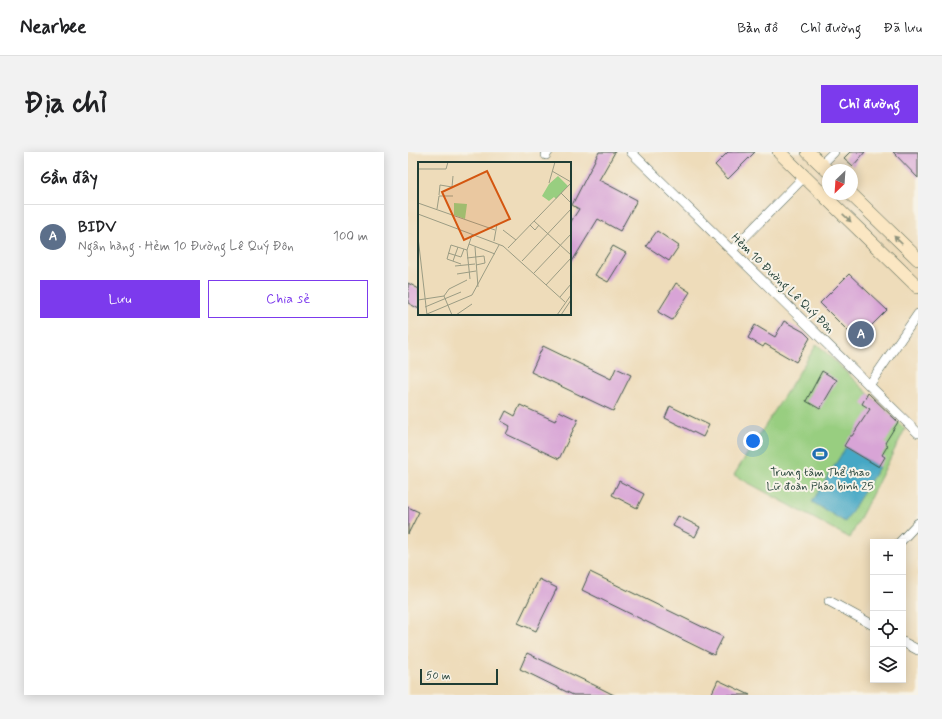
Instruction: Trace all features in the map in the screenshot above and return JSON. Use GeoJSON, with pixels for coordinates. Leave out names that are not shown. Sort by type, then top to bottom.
{"type":"FeatureCollection","features":[{"type":"Feature","properties":{"kind":"main road"},"geometry":{"type":"LineString","coordinates":[[779,152],[918,287]]}},
{"type":"Feature","properties":{"kind":"main road"},"geometry":{"type":"LineString","coordinates":[[808,152],[822,165]]}},
{"type":"Feature","properties":{"kind":"main road"},"geometry":{"type":"LineString","coordinates":[[857,200],[918,259]]}},
{"type":"Feature","properties":{"kind":"main road"},"geometry":{"type":"LineString","coordinates":[[864,234],[877,220]]}},
{"type":"Feature","properties":{"kind":"street","name":"Hẻm 10 Đường Lê Quý Đôn"},"geometry":{"type":"LineString","coordinates":[[631,152],[870,384],[918,433]]}},
{"type":"Feature","properties":{"kind":"street"},"geometry":{"type":"LineString","coordinates":[[827,164],[834,152]]}},
{"type":"Feature","properties":{"kind":"street"},"geometry":{"type":"LineString","coordinates":[[732,250],[804,177]]}},
{"type":"Feature","properties":{"kind":"street"},"geometry":{"type":"LineString","coordinates":[[870,384],[918,314]]}},
{"type":"Feature","properties":{"kind":"street"},"geometry":{"type":"LineString","coordinates":[[903,539],[918,523]]}},
{"type":"Feature","properties":{"kind":"street"},"geometry":{"type":"LineString","coordinates":[[829,601],[870,623]]}},
{"type":"Feature","properties":{"kind":"street"},"geometry":{"type":"LineString","coordinates":[[906,644],[918,650]]}},
{"type":"Feature","properties":{"kind":"green space","name":"Trung tâm Thể thao Lữ đoàn Pháo binh 25"},"geometry":{"type":"Polygon","coordinates":[[[817,344],[905,429],[850,538],[734,475],[817,344]]]}},
{"type":"Feature","properties":{"kind":"water"},"geometry":{"type":"Polygon","coordinates":[[[846,447],[879,467],[845,522],[812,502],[846,447]]]}},
{"type":"Feature","properties":{"kind":"building"},"geometry":{"type":"Polygon","coordinates":[[[599,152],[615,152],[599,180],[637,200],[620,231],[598,219],[571,263],[571,221],[579,209],[572,205],[599,152]]]}},
{"type":"Feature","properties":{"kind":"building"},"geometry":{"type":"Polygon","coordinates":[[[728,152],[755,152],[728,179],[715,165],[728,152]]]}},
{"type":"Feature","properties":{"kind":"building"},"geometry":{"type":"Polygon","coordinates":[[[850,152],[865,152],[855,164],[851,164],[844,158],[850,152]]]}},
{"type":"Feature","properties":{"kind":"building"},"geometry":{"type":"Polygon","coordinates":[[[893,152],[918,152],[918,178],[893,152]]]}},
{"type":"Feature","properties":{"kind":"building"},"geometry":{"type":"Polygon","coordinates":[[[657,231],[679,246],[669,261],[646,246],[657,231]]]}},
{"type":"Feature","properties":{"kind":"building"},"geometry":{"type":"Polygon","coordinates":[[[613,246],[626,253],[608,282],[595,275],[613,246]]]}},
{"type":"Feature","properties":{"kind":"building"},"geometry":{"type":"Polygon","coordinates":[[[849,274],[887,310],[857,340],[820,303],[849,274]]]}},
{"type":"Feature","properties":{"kind":"building"},"geometry":{"type":"Polygon","coordinates":[[[408,283],[418,288],[418,308],[408,303],[408,283]]]}},
{"type":"Feature","properties":{"kind":"building"},"geometry":{"type":"Polygon","coordinates":[[[676,283],[690,292],[672,320],[658,312],[676,283]]]}},
{"type":"Feature","properties":{"kind":"building"},"geometry":{"type":"Polygon","coordinates":[[[784,321],[804,332],[810,338],[796,362],[765,344],[763,347],[748,338],[755,325],[775,337],[784,321]]]}},
{"type":"Feature","properties":{"kind":"building"},"geometry":{"type":"Polygon","coordinates":[[[543,346],[611,379],[616,368],[631,375],[613,411],[531,372],[543,346]]]}},
{"type":"Feature","properties":{"kind":"building"},"geometry":{"type":"Polygon","coordinates":[[[822,371],[837,380],[820,409],[806,401],[822,371]]]}},
{"type":"Feature","properties":{"kind":"building"},"geometry":{"type":"Polygon","coordinates":[[[868,393],[898,422],[885,443],[888,445],[882,455],[885,457],[879,467],[844,446],[870,409],[862,404],[868,393]]]}},
{"type":"Feature","properties":{"kind":"building"},"geometry":{"type":"Polygon","coordinates":[[[520,405],[555,421],[559,411],[578,420],[559,459],[506,434],[510,426],[501,421],[506,411],[515,416],[520,405]]]}},
{"type":"Feature","properties":{"kind":"building"},"geometry":{"type":"Polygon","coordinates":[[[670,406],[709,425],[703,437],[665,418],[670,406]]]}},
{"type":"Feature","properties":{"kind":"building"},"geometry":{"type":"Polygon","coordinates":[[[619,481],[644,494],[637,508],[612,495],[619,481]]]}},
{"type":"Feature","properties":{"kind":"building"},"geometry":{"type":"Polygon","coordinates":[[[408,507],[419,512],[408,534],[408,507]]]}},
{"type":"Feature","properties":{"kind":"building"},"geometry":{"type":"Polygon","coordinates":[[[678,516],[700,527],[695,537],[673,526],[678,516]]]}},
{"type":"Feature","properties":{"kind":"building"},"geometry":{"type":"Polygon","coordinates":[[[590,572],[723,637],[714,655],[582,590],[590,572]]]}},
{"type":"Feature","properties":{"kind":"building"},"geometry":{"type":"Polygon","coordinates":[[[539,579],[557,588],[536,631],[518,623],[539,579]]]}},
{"type":"Feature","properties":{"kind":"building"},"geometry":{"type":"Polygon","coordinates":[[[527,653],[614,695],[573,695],[520,669],[527,653]]]}},
{"type":"Feature","properties":{"kind":"building"},"geometry":{"type":"Polygon","coordinates":[[[718,680],[750,695],[711,695],[718,680]]]}},
{"type":"Feature","properties":{"kind":"place","name":"BIDV"},"geometry":{"type":"Point","coordinates":[861,334]}},
{"type":"Feature","properties":{"kind":"place","name":"Trung tâm Thể thao Lữ đoàn Pháo binh 25"},"geometry":{"type":"Point","coordinates":[820,454]}}]}
